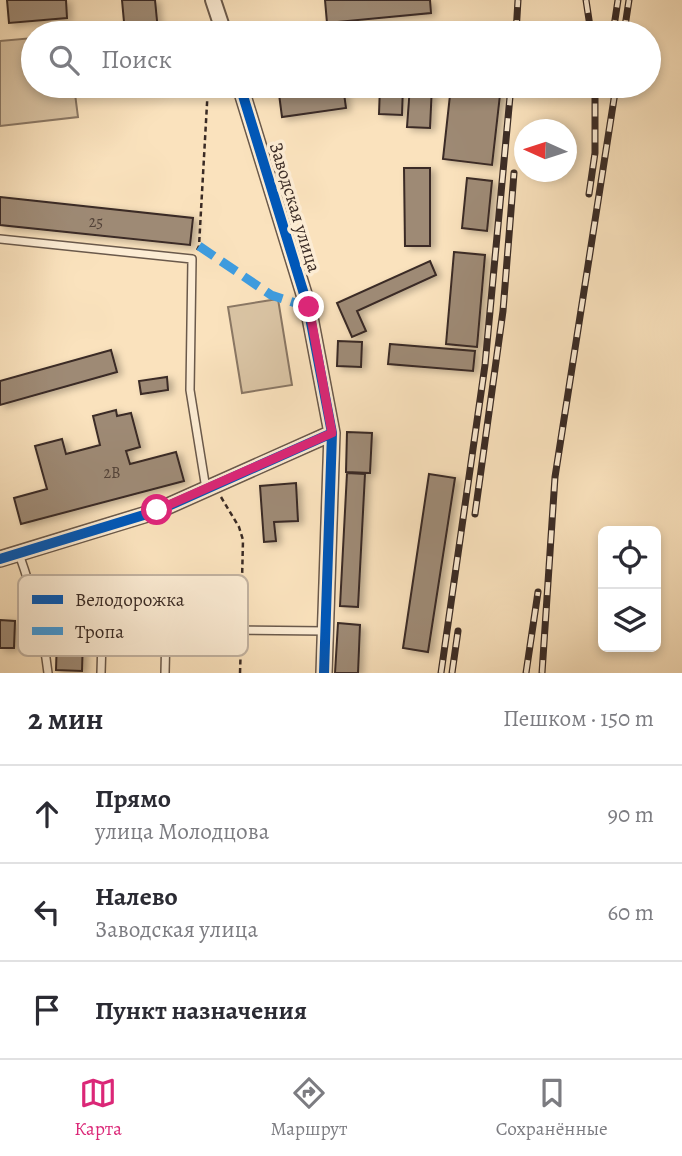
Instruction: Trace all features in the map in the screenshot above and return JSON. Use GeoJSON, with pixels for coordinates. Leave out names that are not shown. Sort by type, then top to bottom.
{"type":"FeatureCollection","features":[{"type":"Feature","properties":{"kind":"street"},"geometry":{"type":"LineString","coordinates":[[214,0],[220,21]]}},
{"type":"Feature","properties":{"kind":"street","name":"Заводская улица"},"geometry":{"type":"LineString","coordinates":[[244,98],[309,307],[332,433],[324,673]]}},
{"type":"Feature","properties":{"kind":"street"},"geometry":{"type":"LineString","coordinates":[[0,559],[157,510],[332,433]]}},
{"type":"Feature","properties":{"kind":"lane"},"geometry":{"type":"LineString","coordinates":[[0,239],[192,260],[190,390],[210,487]]}},
{"type":"Feature","properties":{"kind":"lane"},"geometry":{"type":"LineString","coordinates":[[19,553],[26,575]]}},
{"type":"Feature","properties":{"kind":"lane"},"geometry":{"type":"LineString","coordinates":[[248,630],[326,631]]}},
{"type":"Feature","properties":{"kind":"path"},"geometry":{"type":"LineString","coordinates":[[192,260],[199,246],[207,98]]}},
{"type":"Feature","properties":{"kind":"path"},"geometry":{"type":"LineString","coordinates":[[210,487],[232,514],[243,540],[242,575]]}},
{"type":"Feature","properties":{"kind":"shaded area"},"geometry":{"type":"Polygon","coordinates":[[[21,39],[21,98],[76,98],[78,117],[0,126],[0,41],[21,39]]]}},
{"type":"Feature","properties":{"kind":"shaded area"},"geometry":{"type":"Polygon","coordinates":[[[278,299],[292,385],[242,393],[228,307],[278,299]]]}},
{"type":"Feature","properties":{"kind":"building"},"geometry":{"type":"Polygon","coordinates":[[[7,0],[66,0],[67,18],[9,23],[7,0]]]}},
{"type":"Feature","properties":{"kind":"building"},"geometry":{"type":"Polygon","coordinates":[[[122,0],[155,0],[157,21],[124,21],[122,0]]]}},
{"type":"Feature","properties":{"kind":"building"},"geometry":{"type":"Polygon","coordinates":[[[325,0],[430,0],[431,13],[327,21],[325,0]]]}},
{"type":"Feature","properties":{"kind":"building"},"geometry":{"type":"Polygon","coordinates":[[[280,98],[345,98],[346,108],[282,117],[280,98]]]}},
{"type":"Feature","properties":{"kind":"building"},"geometry":{"type":"Polygon","coordinates":[[[380,98],[403,98],[402,115],[379,114],[380,98]]]}},
{"type":"Feature","properties":{"kind":"building"},"geometry":{"type":"Polygon","coordinates":[[[409,98],[431,98],[430,128],[407,127],[409,98]]]}},
{"type":"Feature","properties":{"kind":"building"},"geometry":{"type":"Polygon","coordinates":[[[450,98],[500,98],[492,165],[443,159],[450,98]]]}},
{"type":"Feature","properties":{"kind":"building"},"geometry":{"type":"Polygon","coordinates":[[[404,168],[430,168],[430,246],[405,246],[404,168]]]}},
{"type":"Feature","properties":{"kind":"building"},"geometry":{"type":"Polygon","coordinates":[[[467,178],[492,181],[487,231],[462,228],[467,178]]]}},
{"type":"Feature","properties":{"kind":"building"},"geometry":{"type":"Polygon","coordinates":[[[0,197],[193,218],[190,245],[0,225],[0,197]]]}},
{"type":"Feature","properties":{"kind":"building"},"geometry":{"type":"Polygon","coordinates":[[[454,252],[485,255],[477,347],[446,344],[454,252]]]}},
{"type":"Feature","properties":{"kind":"building"},"geometry":{"type":"Polygon","coordinates":[[[430,261],[436,275],[357,311],[366,331],[352,337],[337,303],[430,261]]]}},
{"type":"Feature","properties":{"kind":"building"},"geometry":{"type":"Polygon","coordinates":[[[338,341],[362,342],[361,367],[337,366],[338,341]]]}},
{"type":"Feature","properties":{"kind":"building"},"geometry":{"type":"Polygon","coordinates":[[[390,344],[475,351],[473,371],[388,364],[390,344]]]}},
{"type":"Feature","properties":{"kind":"building"},"geometry":{"type":"Polygon","coordinates":[[[111,350],[117,372],[0,405],[0,381],[111,350]]]}},
{"type":"Feature","properties":{"kind":"building"},"geometry":{"type":"Polygon","coordinates":[[[167,377],[168,390],[141,394],[139,381],[167,377]]]}},
{"type":"Feature","properties":{"kind":"building"},"geometry":{"type":"Polygon","coordinates":[[[116,410],[117,416],[131,413],[140,447],[126,451],[130,464],[176,452],[184,481],[21,524],[14,498],[47,489],[35,446],[62,439],[66,454],[100,445],[93,416],[116,410]]]}},
{"type":"Feature","properties":{"kind":"building"},"geometry":{"type":"Polygon","coordinates":[[[347,432],[372,433],[370,473],[346,472],[347,432]]]}},
{"type":"Feature","properties":{"kind":"building"},"geometry":{"type":"Polygon","coordinates":[[[347,473],[365,474],[358,607],[340,606],[347,473]]]}},
{"type":"Feature","properties":{"kind":"building"},"geometry":{"type":"Polygon","coordinates":[[[429,474],[455,478],[428,652],[403,648],[429,474]]]}},
{"type":"Feature","properties":{"kind":"building"},"geometry":{"type":"Polygon","coordinates":[[[296,483],[298,521],[274,522],[276,541],[264,542],[260,486],[296,483]]]}},
{"type":"Feature","properties":{"kind":"building"},"geometry":{"type":"Polygon","coordinates":[[[0,620],[15,621],[14,648],[0,648],[0,620]]]}},
{"type":"Feature","properties":{"kind":"building"},"geometry":{"type":"Polygon","coordinates":[[[338,623],[360,625],[358,673],[335,673],[338,623]]]}},
{"type":"Feature","properties":{"kind":"building"},"geometry":{"type":"Polygon","coordinates":[[[56,656],[82,656],[82,671],[56,670],[56,656]]]}},
{"type":"Feature","properties":{"kind":"railway"},"geometry":{"type":"LineString","coordinates":[[517,21],[518,0]]}},
{"type":"Feature","properties":{"kind":"railway"},"geometry":{"type":"LineString","coordinates":[[586,0],[589,21]]}},
{"type":"Feature","properties":{"kind":"railway"},"geometry":{"type":"LineString","coordinates":[[615,21],[618,0]]}},
{"type":"Feature","properties":{"kind":"railway"},"geometry":{"type":"LineString","coordinates":[[626,21],[629,0]]}},
{"type":"Feature","properties":{"kind":"railway"},"geometry":{"type":"LineString","coordinates":[[441,673],[485,365],[510,98]]}},
{"type":"Feature","properties":{"kind":"railway"},"geometry":{"type":"LineString","coordinates":[[589,194],[595,153],[595,98]]}},
{"type":"Feature","properties":{"kind":"railway"},"geometry":{"type":"LineString","coordinates":[[542,673],[555,477],[614,98]]}},
{"type":"Feature","properties":{"kind":"railway"},"geometry":{"type":"LineString","coordinates":[[475,514],[503,311],[514,173]]}},
{"type":"Feature","properties":{"kind":"railway"},"geometry":{"type":"LineString","coordinates":[[526,673],[538,592]]}},
{"type":"Feature","properties":{"kind":"railway"},"geometry":{"type":"LineString","coordinates":[[452,673],[458,631]]}},
{"type":"Feature","properties":{"kind":"marked path"},"geometry":{"type":"LineString","coordinates":[[199,246],[271,295],[308,307]]}},
{"type":"Feature","properties":{"kind":"cycle path"},"geometry":{"type":"LineString","coordinates":[[244,98],[308,307],[332,433],[324,673]]}},
{"type":"Feature","properties":{"kind":"cycle path"},"geometry":{"type":"LineString","coordinates":[[0,559],[157,511],[332,433]]}},
{"type":"Feature","properties":{"kind":"route"},"geometry":{"type":"LineString","coordinates":[[157,510],[332,433],[309,307]]}}]}
